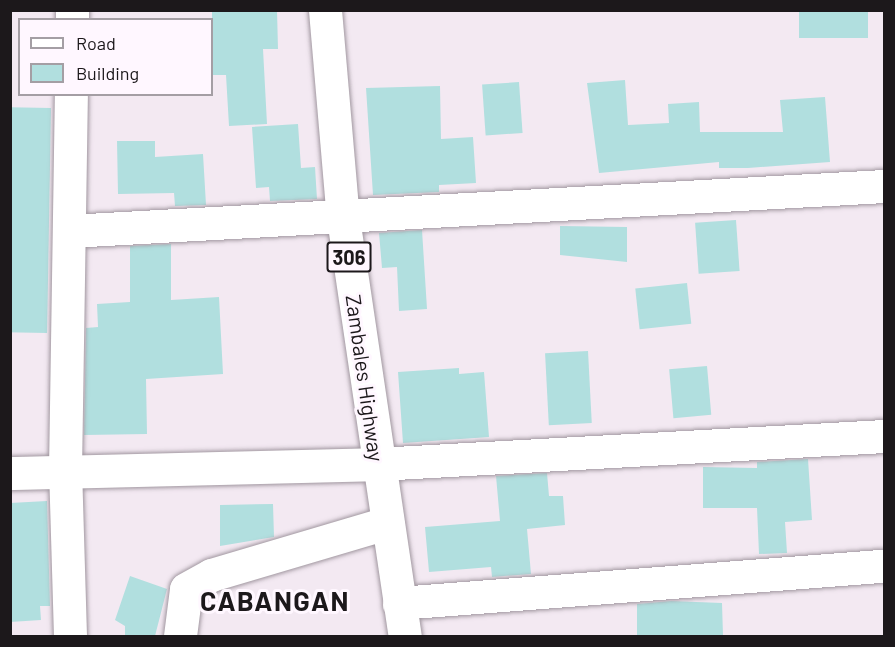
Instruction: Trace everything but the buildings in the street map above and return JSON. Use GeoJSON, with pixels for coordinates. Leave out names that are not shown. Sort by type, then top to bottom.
{"type":"FeatureCollection","features":[{"type":"Feature","properties":{"kind":"street","name":"Zambales Highway"},"geometry":{"type":"LineString","coordinates":[[325,10],[343,218],[377,464],[405,636]]}},
{"type":"Feature","properties":{"kind":"street"},"geometry":{"type":"LineString","coordinates":[[70,636],[65,470],[71,96]]}},
{"type":"Feature","properties":{"kind":"street"},"geometry":{"type":"LineString","coordinates":[[69,231],[343,218],[885,186]]}},
{"type":"Feature","properties":{"kind":"street"},"geometry":{"type":"LineString","coordinates":[[10,473],[377,464],[885,435]]}},
{"type":"Feature","properties":{"kind":"street"},"geometry":{"type":"LineString","coordinates":[[180,636],[186,589],[212,575],[387,523]]}},
{"type":"Feature","properties":{"kind":"street"},"geometry":{"type":"LineString","coordinates":[[399,603],[885,566]]}},
{"type":"Feature","properties":{"kind":"district","name":"CABANGAN"},"geometry":{"type":"Point","coordinates":[275,601]}}]}
